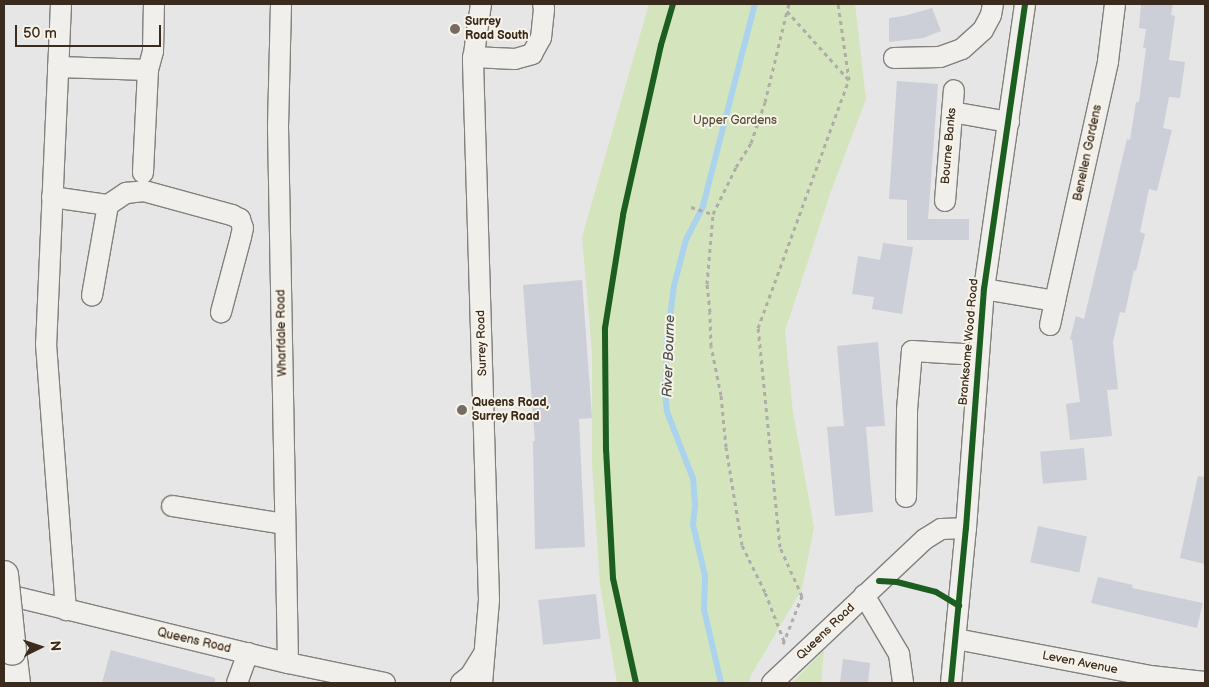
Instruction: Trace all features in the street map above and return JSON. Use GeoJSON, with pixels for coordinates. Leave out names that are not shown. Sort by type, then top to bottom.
{"type":"FeatureCollection","features":[{"type":"Feature","properties":{"kind":"highway"},"geometry":{"type":"LineString","coordinates":[[4,575],[16,683]]}},
{"type":"Feature","properties":{"kind":"street"},"geometry":{"type":"LineString","coordinates":[[61,4],[46,344],[66,610]]}},
{"type":"Feature","properties":{"kind":"street"},"geometry":{"type":"LineString","coordinates":[[143,173],[148,70],[153,51],[154,4]]}},
{"type":"Feature","properties":{"kind":"street","name":"Wharfdale Road"},"geometry":{"type":"LineString","coordinates":[[281,4],[278,127],[288,663]]}},
{"type":"Feature","properties":{"kind":"street","name":"Surrey Road"},"geometry":{"type":"LineString","coordinates":[[481,4],[473,57],[489,600],[482,683]]}},
{"type":"Feature","properties":{"kind":"street"},"geometry":{"type":"LineString","coordinates":[[473,57],[515,59],[532,54],[541,38],[543,4]]}},
{"type":"Feature","properties":{"kind":"street","name":"Benellen Gardens"},"geometry":{"type":"LineString","coordinates":[[1050,325],[1108,60],[1115,4]]}},
{"type":"Feature","properties":{"kind":"street"},"geometry":{"type":"LineString","coordinates":[[894,58],[940,57],[952,54],[972,41],[983,30],[992,9],[1025,10]]}},
{"type":"Feature","properties":{"kind":"street","name":"Branksome Wood Road"},"geometry":{"type":"LineString","coordinates":[[951,683],[966,528],[984,289],[1025,10]]}},
{"type":"Feature","properties":{"kind":"street"},"geometry":{"type":"LineString","coordinates":[[58,67],[148,70]]}},
{"type":"Feature","properties":{"kind":"street","name":"Bourne Banks"},"geometry":{"type":"LineString","coordinates":[[945,201],[954,90]]}},
{"type":"Feature","properties":{"kind":"street"},"geometry":{"type":"LineString","coordinates":[[952,112],[1009,122]]}},
{"type":"Feature","properties":{"kind":"street"},"geometry":{"type":"LineString","coordinates":[[52,197],[108,205],[126,193],[144,191],[240,219],[241,237],[222,312]]}},
{"type":"Feature","properties":{"kind":"street"},"geometry":{"type":"LineString","coordinates":[[92,296],[108,205]]}},
{"type":"Feature","properties":{"kind":"street"},"geometry":{"type":"LineString","coordinates":[[984,289],[1055,301]]}},
{"type":"Feature","properties":{"kind":"street"},"geometry":{"type":"LineString","coordinates":[[906,497],[907,410],[912,351],[979,355]]}},
{"type":"Feature","properties":{"kind":"street"},"geometry":{"type":"LineString","coordinates":[[172,506],[285,524]]}},
{"type":"Feature","properties":{"kind":"street","name":"Queens Road"},"geometry":{"type":"LineString","coordinates":[[772,683],[925,539],[941,529],[966,528]]}},
{"type":"Feature","properties":{"kind":"street","name":"Queens Road"},"geometry":{"type":"LineString","coordinates":[[4,594],[288,663],[385,683]]}},
{"type":"Feature","properties":{"kind":"street"},"geometry":{"type":"LineString","coordinates":[[864,595],[899,654],[903,683]]}},
{"type":"Feature","properties":{"kind":"street","name":"Leven Avenue"},"geometry":{"type":"LineString","coordinates":[[956,639],[1150,676],[1205,682]]}},
{"type":"Feature","properties":{"kind":"street"},"geometry":{"type":"LineString","coordinates":[[237,683],[248,653]]}},
{"type":"Feature","properties":{"kind":"street"},"geometry":{"type":"LineString","coordinates":[[461,683],[470,676],[483,655]]}},
{"type":"Feature","properties":{"kind":"path"},"geometry":{"type":"LineString","coordinates":[[784,642],[765,592],[742,545],[733,500],[721,395],[711,346],[707,284],[712,214],[736,167],[751,143],[765,102],[788,4]]}},
{"type":"Feature","properties":{"kind":"path"},"geometry":{"type":"LineString","coordinates":[[781,650],[802,596],[780,547],[758,328],[849,80],[838,4]]}},
{"type":"Feature","properties":{"kind":"path"},"geometry":{"type":"LineString","coordinates":[[787,11],[849,80]]}},
{"type":"Feature","properties":{"kind":"path"},"geometry":{"type":"LineString","coordinates":[[690,207],[712,214]]}},
{"type":"Feature","properties":{"kind":"green space","name":"Upper Gardens"},"geometry":{"type":"Polygon","coordinates":[[[649,4],[855,4],[866,99],[830,194],[785,331],[793,412],[814,527],[802,589],[750,677],[750,683],[617,683],[600,585],[592,465],[592,353],[582,237],[649,4]]]}},
{"type":"Feature","properties":{"kind":"green space"},"geometry":{"type":"Polygon","coordinates":[[[824,650],[821,683],[792,683],[824,650]]]}},
{"type":"Feature","properties":{"kind":"building"},"geometry":{"type":"Polygon","coordinates":[[[1141,4],[1173,4],[1171,15],[1175,16],[1169,60],[1185,62],[1180,98],[1169,97],[1163,128],[1172,130],[1157,191],[1149,189],[1140,232],[1145,234],[1136,271],[1134,270],[1125,313],[1120,312],[1113,342],[1118,389],[1107,390],[1112,436],[1070,440],[1066,404],[1080,402],[1072,340],[1070,339],[1076,316],[1084,319],[1127,139],[1130,140],[1136,102],[1139,102],[1146,48],[1143,48],[1146,29],[1139,28],[1141,4]]]}},
{"type":"Feature","properties":{"kind":"building"},"geometry":{"type":"Polygon","coordinates":[[[932,8],[941,31],[923,38],[889,42],[889,18],[932,8]]]}},
{"type":"Feature","properties":{"kind":"building"},"geometry":{"type":"Polygon","coordinates":[[[897,81],[938,84],[928,219],[969,219],[969,240],[907,240],[907,200],[889,199],[897,81]]]}},
{"type":"Feature","properties":{"kind":"building"},"geometry":{"type":"Polygon","coordinates":[[[883,243],[913,247],[902,314],[872,309],[874,297],[852,294],[858,256],[880,260],[883,243]]]}},
{"type":"Feature","properties":{"kind":"building"},"geometry":{"type":"Polygon","coordinates":[[[582,280],[592,418],[579,419],[585,547],[535,549],[533,441],[535,441],[523,285],[582,280]]]}},
{"type":"Feature","properties":{"kind":"building"},"geometry":{"type":"Polygon","coordinates":[[[878,342],[885,426],[866,427],[873,512],[835,516],[827,427],[844,426],[837,346],[878,342]]]}},
{"type":"Feature","properties":{"kind":"building"},"geometry":{"type":"Polygon","coordinates":[[[1084,448],[1087,480],[1043,484],[1040,452],[1084,448]]]}},
{"type":"Feature","properties":{"kind":"building"},"geometry":{"type":"Polygon","coordinates":[[[1198,476],[1205,477],[1205,564],[1180,558],[1198,476]]]}},
{"type":"Feature","properties":{"kind":"building"},"geometry":{"type":"Polygon","coordinates":[[[1038,526],[1087,536],[1079,573],[1030,562],[1038,526]]]}},
{"type":"Feature","properties":{"kind":"building"},"geometry":{"type":"Polygon","coordinates":[[[1098,577],[1133,585],[1132,588],[1203,603],[1197,628],[1091,603],[1098,577]]]}},
{"type":"Feature","properties":{"kind":"building"},"geometry":{"type":"Polygon","coordinates":[[[596,594],[601,639],[543,645],[538,600],[596,594]]]}},
{"type":"Feature","properties":{"kind":"building"},"geometry":{"type":"Polygon","coordinates":[[[111,650],[215,678],[215,683],[102,683],[111,650]]]}},
{"type":"Feature","properties":{"kind":"building"},"geometry":{"type":"Polygon","coordinates":[[[843,659],[870,663],[868,683],[840,683],[843,659]]]}},
{"type":"Feature","properties":{"kind":"waterway","name":"River Bourne"},"geometry":{"type":"LineString","coordinates":[[721,683],[704,610],[705,576],[693,525],[695,505],[693,479],[667,412],[665,392],[667,340],[674,286],[686,240],[703,206],[755,4]]}},
{"type":"Feature","properties":{"kind":"cycle path"},"geometry":{"type":"LineString","coordinates":[[636,683],[613,578],[606,450],[605,328],[623,215],[661,45],[673,4]]}},
{"type":"Feature","properties":{"kind":"cycle path"},"geometry":{"type":"LineString","coordinates":[[951,683],[966,528],[984,289],[1025,4]]}},
{"type":"Feature","properties":{"kind":"cycle path"},"geometry":{"type":"LineString","coordinates":[[879,581],[897,582],[936,592],[959,606]]}},
{"type":"Feature","properties":{"kind":"place","name":"Surrey Road South"},"geometry":{"type":"Point","coordinates":[455,29]}},
{"type":"Feature","properties":{"kind":"place","name":"Queens Road, Surrey Road"},"geometry":{"type":"Point","coordinates":[462,410]}}]}
